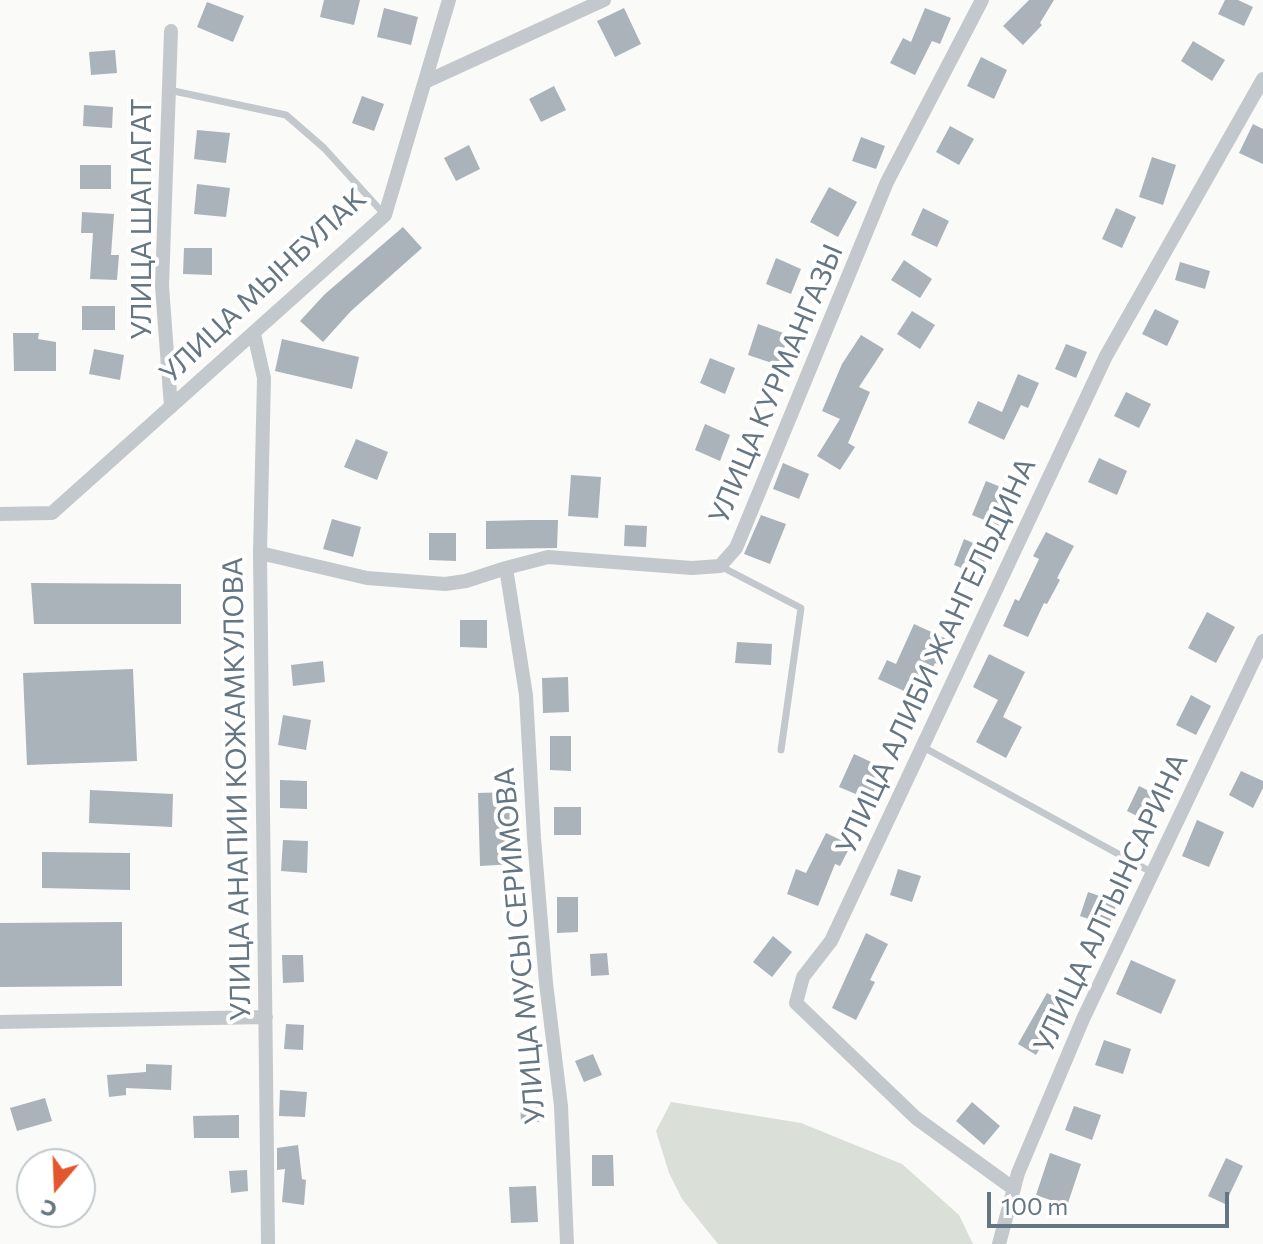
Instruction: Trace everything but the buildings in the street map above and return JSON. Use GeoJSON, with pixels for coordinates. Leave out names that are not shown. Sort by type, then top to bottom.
{"type":"FeatureCollection","features":[{"type":"Feature","properties":{"kind":"street","name":"УЛИЦА МЫНБУЛАК"},"geometry":{"type":"LineString","coordinates":[[0,514],[52,513],[385,215],[449,0]]}},
{"type":"Feature","properties":{"kind":"street"},"geometry":{"type":"LineString","coordinates":[[425,82],[604,0]]}},
{"type":"Feature","properties":{"kind":"street","name":"УЛИЦА КУРМАНГАЗЫ"},"geometry":{"type":"LineString","coordinates":[[260,553],[367,578],[445,584],[466,581],[548,557],[692,568],[720,566],[736,548],[887,182],[982,0]]}},
{"type":"Feature","properties":{"kind":"street","name":"УЛИЦА ШАПАГАТ"},"geometry":{"type":"LineString","coordinates":[[171,31],[162,286],[171,407]]}},
{"type":"Feature","properties":{"kind":"street","name":"УЛИЦА АЛИБИ ЖАНГЕЛЬДИНА"},"geometry":{"type":"LineString","coordinates":[[1014,1189],[916,1118],[796,1003],[803,977],[831,941],[1106,356],[1263,79]]}},
{"type":"Feature","properties":{"kind":"street","name":"УЛИЦА АНАПИИ КОЖАМКУЛОВА"},"geometry":{"type":"LineString","coordinates":[[254,334],[264,378],[260,553],[268,1244]]}},
{"type":"Feature","properties":{"kind":"street","name":"УЛИЦА МУСЫ СЕРИМОВА"},"geometry":{"type":"LineString","coordinates":[[506,568],[526,695],[546,983],[561,1106],[567,1244]]}},
{"type":"Feature","properties":{"kind":"street","name":"УЛИЦА АЛТЫНСАРИНА"},"geometry":{"type":"LineString","coordinates":[[999,1244],[1018,1173],[1083,1019],[1263,641]]}},
{"type":"Feature","properties":{"kind":"street"},"geometry":{"type":"LineString","coordinates":[[0,1022],[266,1017]]}},
{"type":"Feature","properties":{"kind":"lane"},"geometry":{"type":"LineString","coordinates":[[169,90],[286,115],[324,148],[385,215]]}},
{"type":"Feature","properties":{"kind":"lane"},"geometry":{"type":"LineString","coordinates":[[720,566],[801,608],[781,750]]}},
{"type":"Feature","properties":{"kind":"lane"},"geometry":{"type":"LineString","coordinates":[[921,747],[1153,873]]}},
{"type":"Feature","properties":{"kind":"shaded area"},"geometry":{"type":"Polygon","coordinates":[[[671,1102],[801,1123],[902,1164],[959,1215],[973,1244],[718,1244],[682,1199],[669,1173],[656,1131],[671,1102]]]}}]}
